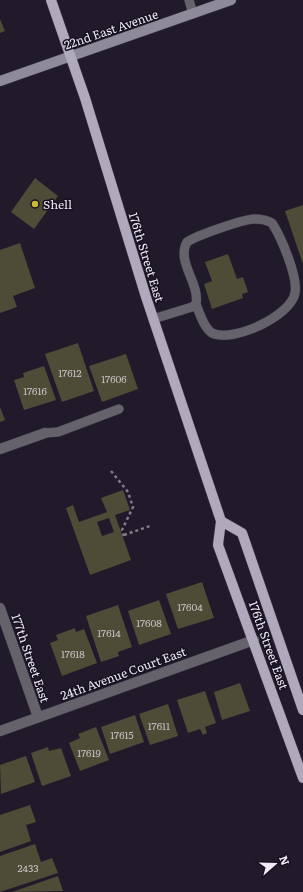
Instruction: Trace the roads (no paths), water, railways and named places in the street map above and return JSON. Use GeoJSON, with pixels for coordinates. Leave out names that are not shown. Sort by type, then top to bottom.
{"type":"FeatureCollection","features":[{"type":"Feature","properties":{"kind":"main road","name":"176th Street East"},"geometry":{"type":"LineString","coordinates":[[51,0],[85,98],[153,319],[221,521],[218,546],[254,640],[303,778]]}},
{"type":"Feature","properties":{"kind":"main road","name":"176th Street East"},"geometry":{"type":"LineString","coordinates":[[221,521],[242,533],[303,710]]}},
{"type":"Feature","properties":{"kind":"street","name":"22nd East Avenue"},"geometry":{"type":"LineString","coordinates":[[0,81],[231,0]]}},
{"type":"Feature","properties":{"kind":"street"},"geometry":{"type":"LineString","coordinates":[[0,449],[46,433]]}},
{"type":"Feature","properties":{"kind":"street","name":"177th Street East"},"geometry":{"type":"LineString","coordinates":[[0,608],[38,717]]}},
{"type":"Feature","properties":{"kind":"street","name":"24th Avenue Court East"},"geometry":{"type":"LineString","coordinates":[[0,731],[254,640]]}},
{"type":"Feature","properties":{"kind":"lane"},"geometry":{"type":"LineString","coordinates":[[189,0],[193,14]]}},
{"type":"Feature","properties":{"kind":"lane"},"geometry":{"type":"LineString","coordinates":[[253,219],[262,219],[272,223],[281,241],[295,284],[295,294],[290,304],[283,312],[252,328],[237,333],[222,334],[213,333],[208,330],[196,304],[196,295],[183,253],[187,242],[205,234],[253,219]]}},
{"type":"Feature","properties":{"kind":"lane"},"geometry":{"type":"LineString","coordinates":[[153,319],[192,307],[196,304]]}},
{"type":"Feature","properties":{"kind":"lane"},"geometry":{"type":"LineString","coordinates":[[46,433],[58,432],[119,409]]}},
{"type":"Feature","properties":{"kind":"place","name":"Shell"},"geometry":{"type":"Point","coordinates":[35,204]}}]}
